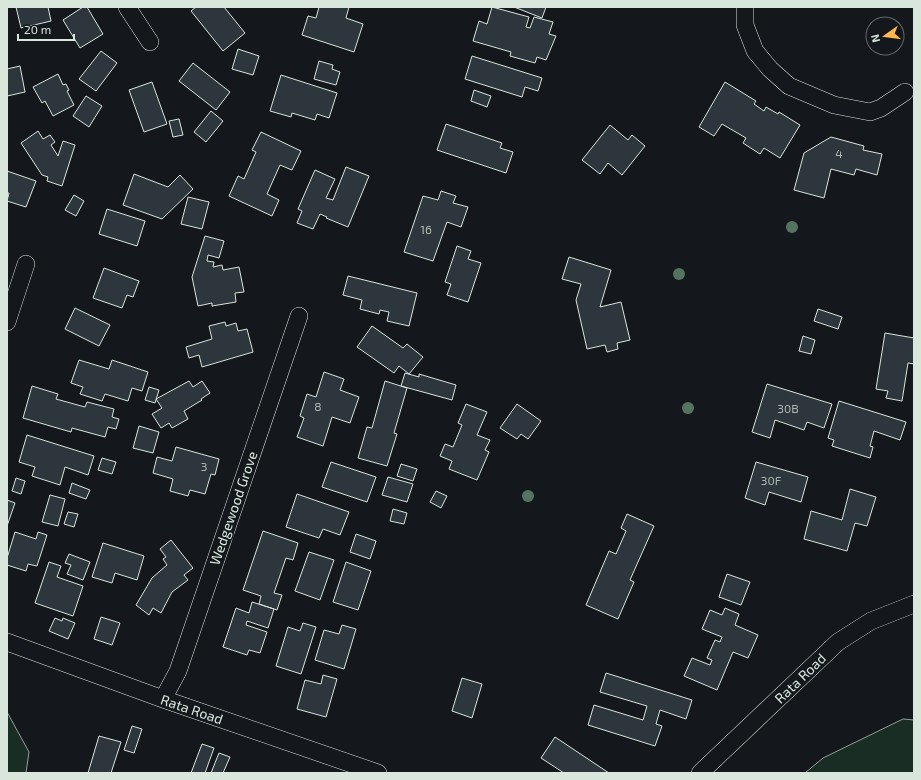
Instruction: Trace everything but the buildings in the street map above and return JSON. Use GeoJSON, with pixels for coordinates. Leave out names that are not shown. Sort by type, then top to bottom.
{"type":"FeatureCollection","features":[{"type":"Feature","properties":{"kind":"street"},"geometry":{"type":"LineString","coordinates":[[127,7],[150,42]]}},
{"type":"Feature","properties":{"kind":"street"},"geometry":{"type":"LineString","coordinates":[[745,7],[745,25],[755,51],[789,86],[834,105],[870,112],[881,108],[905,92]]}},
{"type":"Feature","properties":{"kind":"street"},"geometry":{"type":"LineString","coordinates":[[7,322],[26,264]]}},
{"type":"Feature","properties":{"kind":"street","name":"Wedgewood Grove"},"geometry":{"type":"LineString","coordinates":[[163,699],[178,671],[299,316]]}},
{"type":"Feature","properties":{"kind":"street","name":"Rata Road"},"geometry":{"type":"LineString","coordinates":[[700,773],[838,642],[871,621],[914,604]]}},
{"type":"Feature","properties":{"kind":"street","name":"Rata Road"},"geometry":{"type":"LineString","coordinates":[[7,642],[163,699],[378,773]]}},
{"type":"Feature","properties":{"kind":"green space"},"geometry":{"type":"Polygon","coordinates":[[[7,712],[29,752],[26,773],[7,773],[7,712]]]}},
{"type":"Feature","properties":{"kind":"green space"},"geometry":{"type":"Polygon","coordinates":[[[903,719],[914,720],[914,773],[805,773],[823,758],[903,719]]]}}]}
